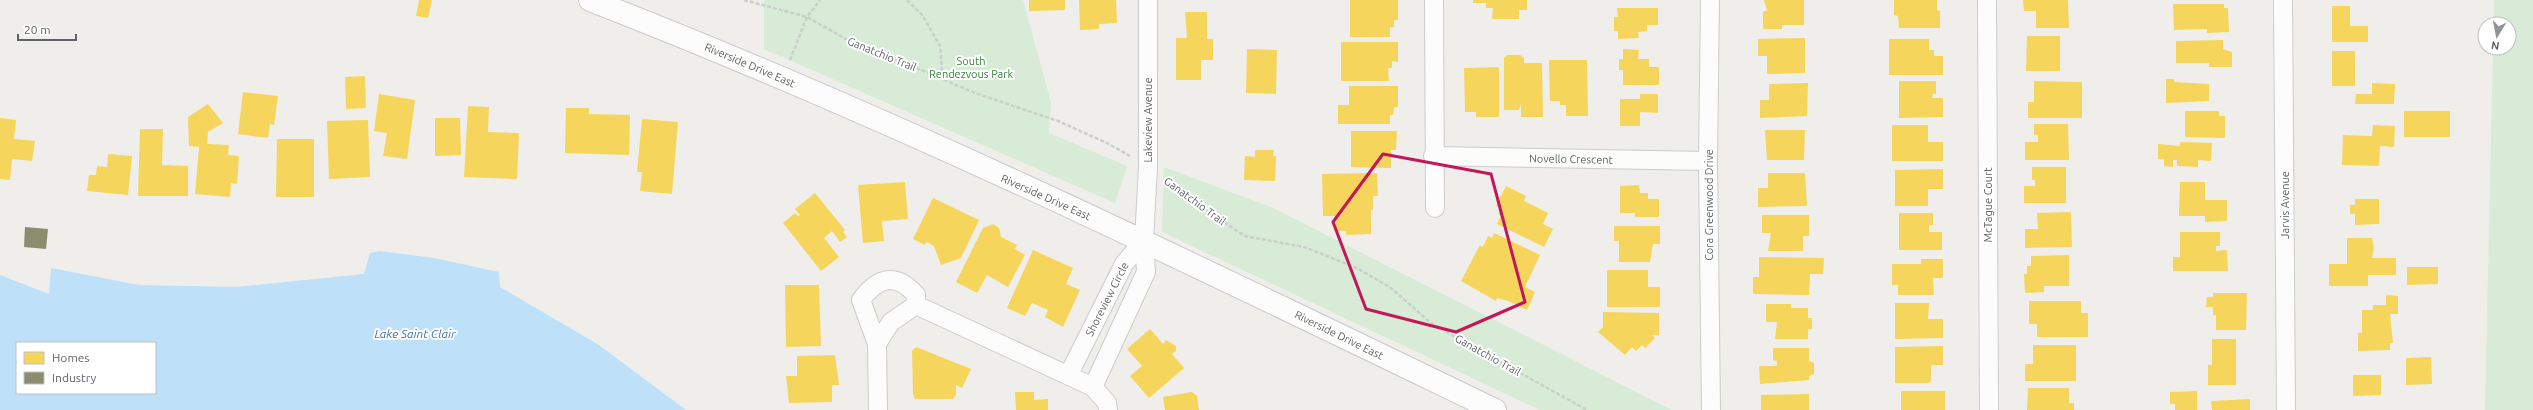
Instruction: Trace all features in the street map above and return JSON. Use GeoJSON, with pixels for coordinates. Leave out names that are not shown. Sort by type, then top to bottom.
{"type":"FeatureCollection","features":[{"type":"Feature","properties":{"kind":"main road","name":"Riverside Drive East"},"geometry":{"type":"LineString","coordinates":[[592,0],[783,78],[1144,240],[1495,410]]}},
{"type":"Feature","properties":{"kind":"street","name":"Lakeview Avenue"},"geometry":{"type":"LineString","coordinates":[[1144,240],[1148,167],[1148,0]]}},
{"type":"Feature","properties":{"kind":"street"},"geometry":{"type":"LineString","coordinates":[[1434,0],[1433,156],[1435,208]]}},
{"type":"Feature","properties":{"kind":"street","name":"Cora Greenwood Drive"},"geometry":{"type":"LineString","coordinates":[[1710,0],[1708,161],[1711,410]]}},
{"type":"Feature","properties":{"kind":"street","name":"McTague Court"},"geometry":{"type":"LineString","coordinates":[[1987,0],[1989,410]]}},
{"type":"Feature","properties":{"kind":"street","name":"Jarvis Avenue"},"geometry":{"type":"LineString","coordinates":[[2283,0],[2286,410]]}},
{"type":"Feature","properties":{"kind":"street","name":"Novello Crescent"},"geometry":{"type":"LineString","coordinates":[[1433,156],[1708,161]]}},
{"type":"Feature","properties":{"kind":"street","name":"Shoreview Circle"},"geometry":{"type":"LineString","coordinates":[[1069,374],[1124,264],[1144,240]]}},
{"type":"Feature","properties":{"kind":"street","name":"Shoreview Circle"},"geometry":{"type":"LineString","coordinates":[[1093,387],[1146,272],[1144,240]]}},
{"type":"Feature","properties":{"kind":"street"},"geometry":{"type":"LineString","coordinates":[[878,410],[877,344],[866,319],[861,300],[872,285],[890,280],[906,283],[916,295],[916,305]]}},
{"type":"Feature","properties":{"kind":"street"},"geometry":{"type":"LineString","coordinates":[[916,305],[1069,374],[1093,387],[1107,403],[1108,410]]}},
{"type":"Feature","properties":{"kind":"street"},"geometry":{"type":"LineString","coordinates":[[877,344],[891,322],[916,305]]}},
{"type":"Feature","properties":{"kind":"path","name":"Ganatchio Trail"},"geometry":{"type":"LineString","coordinates":[[744,0],[807,17],[862,48],[943,80],[1058,121],[1107,143],[1148,167],[1216,218],[1245,236],[1304,248],[1357,268],[1392,288],[1432,324],[1587,410]]}},
{"type":"Feature","properties":{"kind":"path"},"geometry":{"type":"LineString","coordinates":[[783,78],[807,17],[820,0]]}},
{"type":"Feature","properties":{"kind":"path"},"geometry":{"type":"LineString","coordinates":[[907,0],[923,16],[940,46],[943,80]]}},
{"type":"Feature","properties":{"kind":"highlighted area"},"geometry":{"type":"Polygon","coordinates":[[[1383,154],[1491,174],[1525,302],[1456,332],[1366,309],[1333,222],[1383,154]]]}},
{"type":"Feature","properties":{"kind":"green space","name":"South Rendezvous Park"},"geometry":{"type":"Polygon","coordinates":[[[764,0],[1023,0],[1051,103],[1049,133],[1127,166],[1115,203],[764,49],[764,0]]]}},
{"type":"Feature","properties":{"kind":"green space"},"geometry":{"type":"Polygon","coordinates":[[[2494,0],[2533,0],[2533,410],[2485,410],[2493,56],[2517,56],[2517,16],[2494,16],[2494,0]]]}},
{"type":"Feature","properties":{"kind":"green space"},"geometry":{"type":"Polygon","coordinates":[[[1164,167],[1271,207],[1672,410],[1540,410],[1162,232],[1164,167]]]}},
{"type":"Feature","properties":{"kind":"water","name":"Lake Saint Clair"},"geometry":{"type":"Polygon","coordinates":[[[379,251],[434,258],[499,272],[500,287],[599,345],[686,410],[0,410],[0,275],[49,294],[51,268],[139,285],[236,287],[364,274],[370,253],[379,251]]]}},
{"type":"Feature","properties":{"kind":"building: Homes"},"geometry":{"type":"Polygon","coordinates":[[[419,0],[432,0],[428,18],[416,16],[419,0]]]}},
{"type":"Feature","properties":{"kind":"building: Homes"},"geometry":{"type":"Polygon","coordinates":[[[1029,0],[1065,0],[1065,10],[1029,11],[1029,0]]]}},
{"type":"Feature","properties":{"kind":"building: Homes"},"geometry":{"type":"Polygon","coordinates":[[[1079,0],[1116,0],[1117,23],[1099,24],[1099,29],[1080,30],[1079,0]]]}},
{"type":"Feature","properties":{"kind":"building: Homes"},"geometry":{"type":"Polygon","coordinates":[[[1350,0],[1398,0],[1398,20],[1394,20],[1394,27],[1390,27],[1390,37],[1350,37],[1350,0]]]}},
{"type":"Feature","properties":{"kind":"building: Homes"},"geometry":{"type":"Polygon","coordinates":[[[1473,0],[1527,0],[1527,10],[1519,10],[1519,19],[1492,19],[1493,8],[1486,8],[1486,3],[1473,3],[1473,0]]]}},
{"type":"Feature","properties":{"kind":"building: Homes"},"geometry":{"type":"Polygon","coordinates":[[[1764,0],[1804,0],[1804,25],[1782,25],[1782,29],[1763,29],[1763,11],[1767,11],[1764,0]]]}},
{"type":"Feature","properties":{"kind":"building: Homes"},"geometry":{"type":"Polygon","coordinates":[[[1894,0],[1937,0],[1937,10],[1940,11],[1940,28],[1899,28],[1898,16],[1894,15],[1894,0]]]}},
{"type":"Feature","properties":{"kind":"building: Homes"},"geometry":{"type":"Polygon","coordinates":[[[2023,0],[2068,0],[2069,28],[2036,28],[2036,11],[2024,11],[2023,0]]]}},
{"type":"Feature","properties":{"kind":"building: Homes"},"geometry":{"type":"Polygon","coordinates":[[[2173,4],[2224,4],[2224,8],[2228,8],[2229,32],[2207,33],[2207,29],[2174,30],[2173,4]]]}},
{"type":"Feature","properties":{"kind":"building: Homes"},"geometry":{"type":"Polygon","coordinates":[[[2332,6],[2350,6],[2350,26],[2368,26],[2368,42],[2332,42],[2332,6]]]}},
{"type":"Feature","properties":{"kind":"building: Homes"},"geometry":{"type":"Polygon","coordinates":[[[1617,8],[1658,8],[1658,25],[1647,25],[1647,31],[1638,32],[1639,38],[1618,39],[1618,31],[1614,31],[1614,17],[1618,17],[1617,8]]]}},
{"type":"Feature","properties":{"kind":"building: Homes"},"geometry":{"type":"Polygon","coordinates":[[[1185,12],[1207,12],[1207,39],[1213,39],[1213,60],[1201,60],[1201,80],[1176,80],[1176,38],[1187,38],[1185,12]]]}},
{"type":"Feature","properties":{"kind":"building: Homes"},"geometry":{"type":"Polygon","coordinates":[[[2027,36],[2060,36],[2060,71],[2026,71],[2027,36]]]}},
{"type":"Feature","properties":{"kind":"building: Homes"},"geometry":{"type":"Polygon","coordinates":[[[1805,38],[1805,73],[1767,74],[1767,56],[1758,56],[1758,39],[1805,38]]]}},
{"type":"Feature","properties":{"kind":"building: Homes"},"geometry":{"type":"Polygon","coordinates":[[[1889,39],[1929,39],[1929,50],[1934,50],[1934,56],[1943,56],[1943,75],[1889,75],[1889,39]]]}},
{"type":"Feature","properties":{"kind":"building: Homes"},"geometry":{"type":"Polygon","coordinates":[[[2223,40],[2223,49],[2232,52],[2232,67],[2209,67],[2209,63],[2176,63],[2176,41],[2223,40]]]}},
{"type":"Feature","properties":{"kind":"building: Homes"},"geometry":{"type":"Polygon","coordinates":[[[1341,42],[1398,42],[1398,62],[1392,61],[1392,68],[1388,68],[1389,81],[1341,81],[1341,42]]]}},
{"type":"Feature","properties":{"kind":"building: Homes"},"geometry":{"type":"Polygon","coordinates":[[[1247,49],[1277,50],[1276,94],[1246,93],[1247,49]]]}},
{"type":"Feature","properties":{"kind":"building: Homes"},"geometry":{"type":"Polygon","coordinates":[[[1623,49],[1639,50],[1638,59],[1649,59],[1649,67],[1659,67],[1659,85],[1623,85],[1623,70],[1619,70],[1619,59],[1623,59],[1623,49]]]}},
{"type":"Feature","properties":{"kind":"building: Homes"},"geometry":{"type":"Polygon","coordinates":[[[2332,51],[2355,51],[2355,86],[2332,86],[2332,51]]]}},
{"type":"Feature","properties":{"kind":"building: Homes"},"geometry":{"type":"Polygon","coordinates":[[[1507,55],[1520,55],[1524,58],[1524,63],[1542,63],[1543,117],[1521,117],[1521,104],[1519,110],[1504,110],[1504,58],[1507,55]]]}},
{"type":"Feature","properties":{"kind":"building: Homes"},"geometry":{"type":"Polygon","coordinates":[[[1549,60],[1587,60],[1588,116],[1566,116],[1566,105],[1560,105],[1560,101],[1550,101],[1549,60]]]}},
{"type":"Feature","properties":{"kind":"building: Homes"},"geometry":{"type":"Polygon","coordinates":[[[1499,67],[1499,117],[1476,117],[1476,112],[1465,112],[1464,68],[1499,67]]]}},
{"type":"Feature","properties":{"kind":"building: Homes"},"geometry":{"type":"Polygon","coordinates":[[[365,76],[366,108],[346,109],[345,77],[365,76]]]}},
{"type":"Feature","properties":{"kind":"building: Homes"},"geometry":{"type":"Polygon","coordinates":[[[2166,79],[2174,79],[2174,82],[2209,84],[2209,101],[2166,103],[2166,79]]]}},
{"type":"Feature","properties":{"kind":"building: Homes"},"geometry":{"type":"Polygon","coordinates":[[[1899,81],[1936,81],[1936,94],[1933,94],[1932,98],[1943,98],[1943,117],[1899,118],[1899,81]]]}},
{"type":"Feature","properties":{"kind":"building: Homes"},"geometry":{"type":"Polygon","coordinates":[[[2034,81],[2082,82],[2082,118],[2028,118],[2028,102],[2034,102],[2034,81]]]}},
{"type":"Feature","properties":{"kind":"building: Homes"},"geometry":{"type":"Polygon","coordinates":[[[1808,83],[1807,116],[1760,118],[1760,100],[1769,100],[1769,84],[1808,83]]]}},
{"type":"Feature","properties":{"kind":"building: Homes"},"geometry":{"type":"Polygon","coordinates":[[[2372,83],[2395,84],[2394,104],[2355,104],[2356,94],[2372,94],[2372,83]]]}},
{"type":"Feature","properties":{"kind":"building: Homes"},"geometry":{"type":"Polygon","coordinates":[[[1349,86],[1398,86],[1398,107],[1394,107],[1393,115],[1390,115],[1390,124],[1338,124],[1338,105],[1349,105],[1349,86]]]}},
{"type":"Feature","properties":{"kind":"building: Homes"},"geometry":{"type":"Polygon","coordinates":[[[243,92],[278,96],[274,125],[270,124],[268,138],[238,134],[243,92]]]}},
{"type":"Feature","properties":{"kind":"building: Homes"},"geometry":{"type":"Polygon","coordinates":[[[379,94],[415,100],[407,159],[383,156],[387,133],[374,131],[379,94]]]}},
{"type":"Feature","properties":{"kind":"building: Homes"},"geometry":{"type":"Polygon","coordinates":[[[1640,94],[1658,94],[1658,113],[1640,112],[1640,126],[1620,126],[1620,99],[1640,99],[1640,94]]]}},
{"type":"Feature","properties":{"kind":"building: Homes"},"geometry":{"type":"Polygon","coordinates":[[[208,104],[223,123],[208,132],[207,144],[229,145],[228,155],[239,156],[237,184],[231,183],[230,197],[195,194],[199,147],[189,146],[188,117],[208,104]]]}},
{"type":"Feature","properties":{"kind":"building: Homes"},"geometry":{"type":"Polygon","coordinates":[[[468,106],[489,107],[488,132],[519,133],[517,179],[464,177],[468,106]]]}},
{"type":"Feature","properties":{"kind":"building: Homes"},"geometry":{"type":"Polygon","coordinates":[[[566,108],[589,108],[589,114],[630,115],[629,155],[565,153],[566,108]]]}},
{"type":"Feature","properties":{"kind":"building: Homes"},"geometry":{"type":"Polygon","coordinates":[[[2185,111],[2219,111],[2219,116],[2225,116],[2225,138],[2185,137],[2185,111]]]}},
{"type":"Feature","properties":{"kind":"building: Homes"},"geometry":{"type":"Polygon","coordinates":[[[2404,111],[2450,111],[2450,137],[2404,137],[2404,111]]]}},
{"type":"Feature","properties":{"kind":"building: Homes"},"geometry":{"type":"Polygon","coordinates":[[[0,118],[16,120],[14,139],[35,141],[32,161],[12,159],[10,180],[0,179],[0,118]]]}},
{"type":"Feature","properties":{"kind":"building: Homes"},"geometry":{"type":"Polygon","coordinates":[[[435,118],[460,118],[461,155],[435,156],[435,118]]]}},
{"type":"Feature","properties":{"kind":"building: Homes"},"geometry":{"type":"Polygon","coordinates":[[[642,119],[678,122],[672,194],[640,191],[642,172],[637,172],[642,119]]]}},
{"type":"Feature","properties":{"kind":"building: Homes"},"geometry":{"type":"Polygon","coordinates":[[[368,120],[370,177],[329,179],[327,121],[368,120]]]}},
{"type":"Feature","properties":{"kind":"building: Homes"},"geometry":{"type":"Polygon","coordinates":[[[2034,124],[2068,124],[2069,160],[2025,160],[2025,142],[2038,142],[2038,135],[2034,135],[2034,124]]]}},
{"type":"Feature","properties":{"kind":"building: Homes"},"geometry":{"type":"Polygon","coordinates":[[[1892,125],[1928,125],[1928,142],[1943,142],[1943,161],[1892,161],[1892,125]]]}},
{"type":"Feature","properties":{"kind":"building: Homes"},"geometry":{"type":"Polygon","coordinates":[[[2373,125],[2395,126],[2394,147],[2380,146],[2379,166],[2342,165],[2343,135],[2372,136],[2373,125]]]}},
{"type":"Feature","properties":{"kind":"building: Homes"},"geometry":{"type":"Polygon","coordinates":[[[140,129],[163,129],[162,165],[188,166],[188,196],[138,196],[140,129]]]}},
{"type":"Feature","properties":{"kind":"building: Homes"},"geometry":{"type":"Polygon","coordinates":[[[1765,130],[1805,130],[1804,160],[1767,160],[1765,130]]]}},
{"type":"Feature","properties":{"kind":"building: Homes"},"geometry":{"type":"Polygon","coordinates":[[[1351,131],[1397,131],[1396,150],[1391,150],[1391,168],[1351,167],[1351,131]]]}},
{"type":"Feature","properties":{"kind":"building: Homes"},"geometry":{"type":"Polygon","coordinates":[[[277,139],[314,139],[314,197],[276,197],[277,139]]]}},
{"type":"Feature","properties":{"kind":"building: Homes"},"geometry":{"type":"Polygon","coordinates":[[[2180,142],[2212,143],[2211,161],[2198,160],[2198,167],[2177,166],[2177,160],[2173,160],[2173,167],[2164,166],[2164,159],[2158,159],[2158,144],[2180,146],[2180,142]]]}},
{"type":"Feature","properties":{"kind":"building: Homes"},"geometry":{"type":"Polygon","coordinates":[[[1255,150],[1274,150],[1273,156],[1276,156],[1275,181],[1244,180],[1245,156],[1255,157],[1255,150]]]}},
{"type":"Feature","properties":{"kind":"building: Homes"},"geometry":{"type":"Polygon","coordinates":[[[108,154],[132,156],[128,195],[87,191],[89,175],[96,175],[97,166],[107,167],[108,154]]]}},
{"type":"Feature","properties":{"kind":"building: Homes"},"geometry":{"type":"Polygon","coordinates":[[[2032,167],[2066,167],[2066,203],[2024,203],[2024,186],[2035,186],[2035,180],[2032,180],[2032,167]]]}},
{"type":"Feature","properties":{"kind":"building: Homes"},"geometry":{"type":"Polygon","coordinates":[[[1943,169],[1943,189],[1928,189],[1928,206],[1895,206],[1895,170],[1943,169]]]}},
{"type":"Feature","properties":{"kind":"building: Homes"},"geometry":{"type":"Polygon","coordinates":[[[1377,173],[1378,196],[1373,196],[1373,210],[1371,210],[1371,234],[1346,235],[1346,231],[1336,231],[1335,216],[1323,216],[1322,174],[1377,173]]]}},
{"type":"Feature","properties":{"kind":"building: Homes"},"geometry":{"type":"Polygon","coordinates":[[[1768,173],[1805,173],[1807,206],[1758,207],[1758,188],[1768,188],[1768,173]]]}},
{"type":"Feature","properties":{"kind":"building: Homes"},"geometry":{"type":"Polygon","coordinates":[[[905,182],[908,219],[882,221],[884,241],[863,243],[858,185],[905,182]]]}},
{"type":"Feature","properties":{"kind":"building: Homes"},"geometry":{"type":"Polygon","coordinates":[[[2180,182],[2205,182],[2205,200],[2227,200],[2227,221],[2205,222],[2205,216],[2179,216],[2180,182]]]}},
{"type":"Feature","properties":{"kind":"building: Homes"},"geometry":{"type":"Polygon","coordinates":[[[1639,185],[1640,193],[1648,193],[1648,199],[1659,199],[1659,217],[1635,217],[1635,213],[1620,213],[1620,186],[1639,185]]]}},
{"type":"Feature","properties":{"kind":"building: Homes"},"geometry":{"type":"Polygon","coordinates":[[[1506,186],[1526,196],[1524,201],[1548,213],[1543,224],[1553,229],[1544,247],[1497,224],[1501,216],[1498,214],[1501,208],[1496,206],[1506,186]]]}},
{"type":"Feature","properties":{"kind":"building: Homes"},"geometry":{"type":"Polygon","coordinates":[[[815,193],[845,230],[843,232],[847,237],[840,242],[832,231],[824,238],[839,257],[821,271],[783,223],[795,213],[798,216],[800,215],[795,209],[815,193]]]}},
{"type":"Feature","properties":{"kind":"building: Homes"},"geometry":{"type":"Polygon","coordinates":[[[933,198],[979,220],[961,258],[941,265],[934,246],[926,242],[925,245],[913,239],[933,198]]]}},
{"type":"Feature","properties":{"kind":"building: Homes"},"geometry":{"type":"Polygon","coordinates":[[[2355,199],[2379,199],[2379,224],[2355,225],[2355,214],[2350,214],[2350,205],[2355,205],[2355,199]]]}},
{"type":"Feature","properties":{"kind":"building: Homes"},"geometry":{"type":"Polygon","coordinates":[[[2071,212],[2072,247],[2025,248],[2025,229],[2038,229],[2037,213],[2071,212]]]}},
{"type":"Feature","properties":{"kind":"building: Homes"},"geometry":{"type":"Polygon","coordinates":[[[1899,213],[1933,213],[1933,225],[1929,225],[1929,232],[1942,232],[1942,250],[1899,250],[1899,213]]]}},
{"type":"Feature","properties":{"kind":"building: Homes"},"geometry":{"type":"Polygon","coordinates":[[[1762,215],[1809,215],[1809,236],[1803,236],[1803,251],[1768,251],[1771,233],[1762,233],[1762,215]]]}},
{"type":"Feature","properties":{"kind":"building: Homes"},"geometry":{"type":"Polygon","coordinates":[[[993,224],[999,228],[1001,237],[1017,245],[1015,249],[1025,255],[1008,287],[987,275],[977,293],[956,282],[983,228],[993,224]]]}},
{"type":"Feature","properties":{"kind":"building: Homes"},"geometry":{"type":"Polygon","coordinates":[[[1614,226],[1660,226],[1660,244],[1653,244],[1650,262],[1619,262],[1619,241],[1614,241],[1614,226]]]}},
{"type":"Feature","properties":{"kind":"building: Homes"},"geometry":{"type":"Polygon","coordinates":[[[2180,232],[2220,232],[2220,246],[2216,246],[2216,251],[2227,250],[2228,271],[2173,271],[2173,257],[2180,257],[2180,232]]]}},
{"type":"Feature","properties":{"kind":"building: Homes"},"geometry":{"type":"Polygon","coordinates":[[[1494,233],[1540,255],[1525,287],[1535,292],[1527,310],[1508,301],[1497,298],[1496,301],[1461,281],[1480,245],[1483,247],[1488,236],[1492,238],[1494,233]]]}},
{"type":"Feature","properties":{"kind":"building: Homes"},"geometry":{"type":"Polygon","coordinates":[[[2347,238],[2372,238],[2374,248],[2372,258],[2396,258],[2396,275],[2368,275],[2368,286],[2329,286],[2329,264],[2347,264],[2347,238]]]}},
{"type":"Feature","properties":{"kind":"building: Homes"},"geometry":{"type":"Polygon","coordinates":[[[1033,250],[1073,268],[1066,284],[1080,290],[1063,327],[1045,317],[1048,310],[1032,303],[1025,316],[1007,308],[1033,250]]]}},
{"type":"Feature","properties":{"kind":"building: Homes"},"geometry":{"type":"Polygon","coordinates":[[[2069,255],[2069,286],[2044,286],[2044,292],[2025,293],[2024,274],[2027,274],[2027,266],[2031,266],[2031,256],[2069,255]]]}},
{"type":"Feature","properties":{"kind":"building: Homes"},"geometry":{"type":"Polygon","coordinates":[[[1759,257],[1824,258],[1823,274],[1810,274],[1809,295],[1753,294],[1753,277],[1759,277],[1759,257]]]}},
{"type":"Feature","properties":{"kind":"building: Homes"},"geometry":{"type":"Polygon","coordinates":[[[1921,259],[1943,259],[1943,278],[1933,278],[1934,295],[1898,295],[1898,285],[1892,285],[1892,264],[1921,264],[1921,259]]]}},
{"type":"Feature","properties":{"kind":"building: Homes"},"geometry":{"type":"Polygon","coordinates":[[[2407,267],[2438,267],[2438,284],[2407,285],[2407,267]]]}},
{"type":"Feature","properties":{"kind":"building: Homes"},"geometry":{"type":"Polygon","coordinates":[[[1607,270],[1648,270],[1648,287],[1660,287],[1660,307],[1607,307],[1607,270]]]}},
{"type":"Feature","properties":{"kind":"building: Homes"},"geometry":{"type":"Polygon","coordinates":[[[785,285],[819,285],[821,346],[786,347],[785,285]]]}},
{"type":"Feature","properties":{"kind":"building: Homes"},"geometry":{"type":"Polygon","coordinates":[[[2213,293],[2247,293],[2246,330],[2216,330],[2216,315],[2213,315],[2213,307],[2206,307],[2207,297],[2213,297],[2213,293]]]}},
{"type":"Feature","properties":{"kind":"building: Homes"},"geometry":{"type":"Polygon","coordinates":[[[2386,295],[2398,296],[2398,314],[2390,314],[2393,343],[2390,343],[2390,350],[2358,351],[2358,333],[2362,333],[2362,310],[2373,310],[2373,305],[2386,305],[2386,295]]]}},
{"type":"Feature","properties":{"kind":"building: Homes"},"geometry":{"type":"Polygon","coordinates":[[[2029,301],[2081,301],[2081,313],[2088,313],[2088,337],[2037,337],[2037,324],[2029,324],[2029,301]]]}},
{"type":"Feature","properties":{"kind":"building: Homes"},"geometry":{"type":"Polygon","coordinates":[[[1895,303],[1929,303],[1928,319],[1943,319],[1943,338],[1895,339],[1895,303]]]}},
{"type":"Feature","properties":{"kind":"building: Homes"},"geometry":{"type":"Polygon","coordinates":[[[1766,304],[1791,304],[1791,308],[1808,308],[1808,318],[1812,318],[1812,329],[1808,329],[1808,339],[1775,339],[1777,322],[1766,322],[1766,304]]]}},
{"type":"Feature","properties":{"kind":"building: Homes"},"geometry":{"type":"Polygon","coordinates":[[[1603,312],[1659,313],[1659,335],[1652,335],[1655,338],[1645,348],[1642,345],[1636,351],[1632,347],[1625,355],[1598,332],[1603,327],[1603,312]]]}},
{"type":"Feature","properties":{"kind":"building: Homes"},"geometry":{"type":"Polygon","coordinates":[[[1150,329],[1163,344],[1166,340],[1176,346],[1176,351],[1172,354],[1184,368],[1149,398],[1130,376],[1142,366],[1127,349],[1150,329]]]}},
{"type":"Feature","properties":{"kind":"building: Homes"},"geometry":{"type":"Polygon","coordinates":[[[2212,339],[2236,339],[2236,385],[2208,385],[2208,365],[2212,365],[2212,339]]]}},
{"type":"Feature","properties":{"kind":"building: Homes"},"geometry":{"type":"Polygon","coordinates":[[[2033,345],[2076,345],[2076,381],[2025,381],[2025,364],[2033,364],[2033,345]]]}},
{"type":"Feature","properties":{"kind":"building: Homes"},"geometry":{"type":"Polygon","coordinates":[[[1943,346],[1943,365],[1931,365],[1931,381],[1929,383],[1895,383],[1895,347],[1943,346]]]}},
{"type":"Feature","properties":{"kind":"building: Homes"},"geometry":{"type":"Polygon","coordinates":[[[916,347],[971,369],[962,388],[956,385],[956,395],[953,399],[915,399],[913,394],[912,351],[916,347]]]}},
{"type":"Feature","properties":{"kind":"building: Homes"},"geometry":{"type":"Polygon","coordinates":[[[1773,348],[1809,348],[1809,361],[1814,363],[1814,374],[1809,376],[1809,380],[1760,384],[1759,366],[1777,366],[1777,361],[1773,360],[1773,348]]]}},
{"type":"Feature","properties":{"kind":"building: Homes"},"geometry":{"type":"Polygon","coordinates":[[[835,355],[839,385],[832,385],[832,402],[789,403],[786,376],[797,376],[797,356],[835,355]]]}},
{"type":"Feature","properties":{"kind":"building: Homes"},"geometry":{"type":"Polygon","coordinates":[[[2431,357],[2432,384],[2406,385],[2406,358],[2431,357]]]}},
{"type":"Feature","properties":{"kind":"building: Homes"},"geometry":{"type":"Polygon","coordinates":[[[2353,375],[2381,375],[2381,395],[2353,396],[2353,375]]]}},
{"type":"Feature","properties":{"kind":"building: Homes"},"geometry":{"type":"Polygon","coordinates":[[[2028,388],[2069,388],[2069,403],[2074,403],[2074,410],[2027,410],[2028,388]]]}},
{"type":"Feature","properties":{"kind":"building: Homes"},"geometry":{"type":"Polygon","coordinates":[[[1901,391],[1945,391],[1945,410],[1901,410],[1901,391]]]}},
{"type":"Feature","properties":{"kind":"building: Homes"},"geometry":{"type":"Polygon","coordinates":[[[2197,391],[2197,410],[2175,410],[2175,404],[2170,404],[2170,392],[2197,391]]]}},
{"type":"Feature","properties":{"kind":"building: Homes"},"geometry":{"type":"Polygon","coordinates":[[[1015,392],[1034,392],[1034,400],[1048,399],[1048,410],[1016,410],[1015,392]]]}},
{"type":"Feature","properties":{"kind":"building: Homes"},"geometry":{"type":"Polygon","coordinates":[[[1192,392],[1197,396],[1199,410],[1165,410],[1163,397],[1192,392]]]}},
{"type":"Feature","properties":{"kind":"building: Homes"},"geometry":{"type":"Polygon","coordinates":[[[1809,394],[1809,410],[1761,410],[1761,395],[1809,394]]]}},
{"type":"Feature","properties":{"kind":"building: Homes"},"geometry":{"type":"Polygon","coordinates":[[[2250,399],[2250,410],[2212,410],[2211,401],[2250,399]]]}},
{"type":"Feature","properties":{"kind":"building: Industry"},"geometry":{"type":"Polygon","coordinates":[[[25,227],[48,229],[46,249],[24,247],[25,227]]]}}]}
